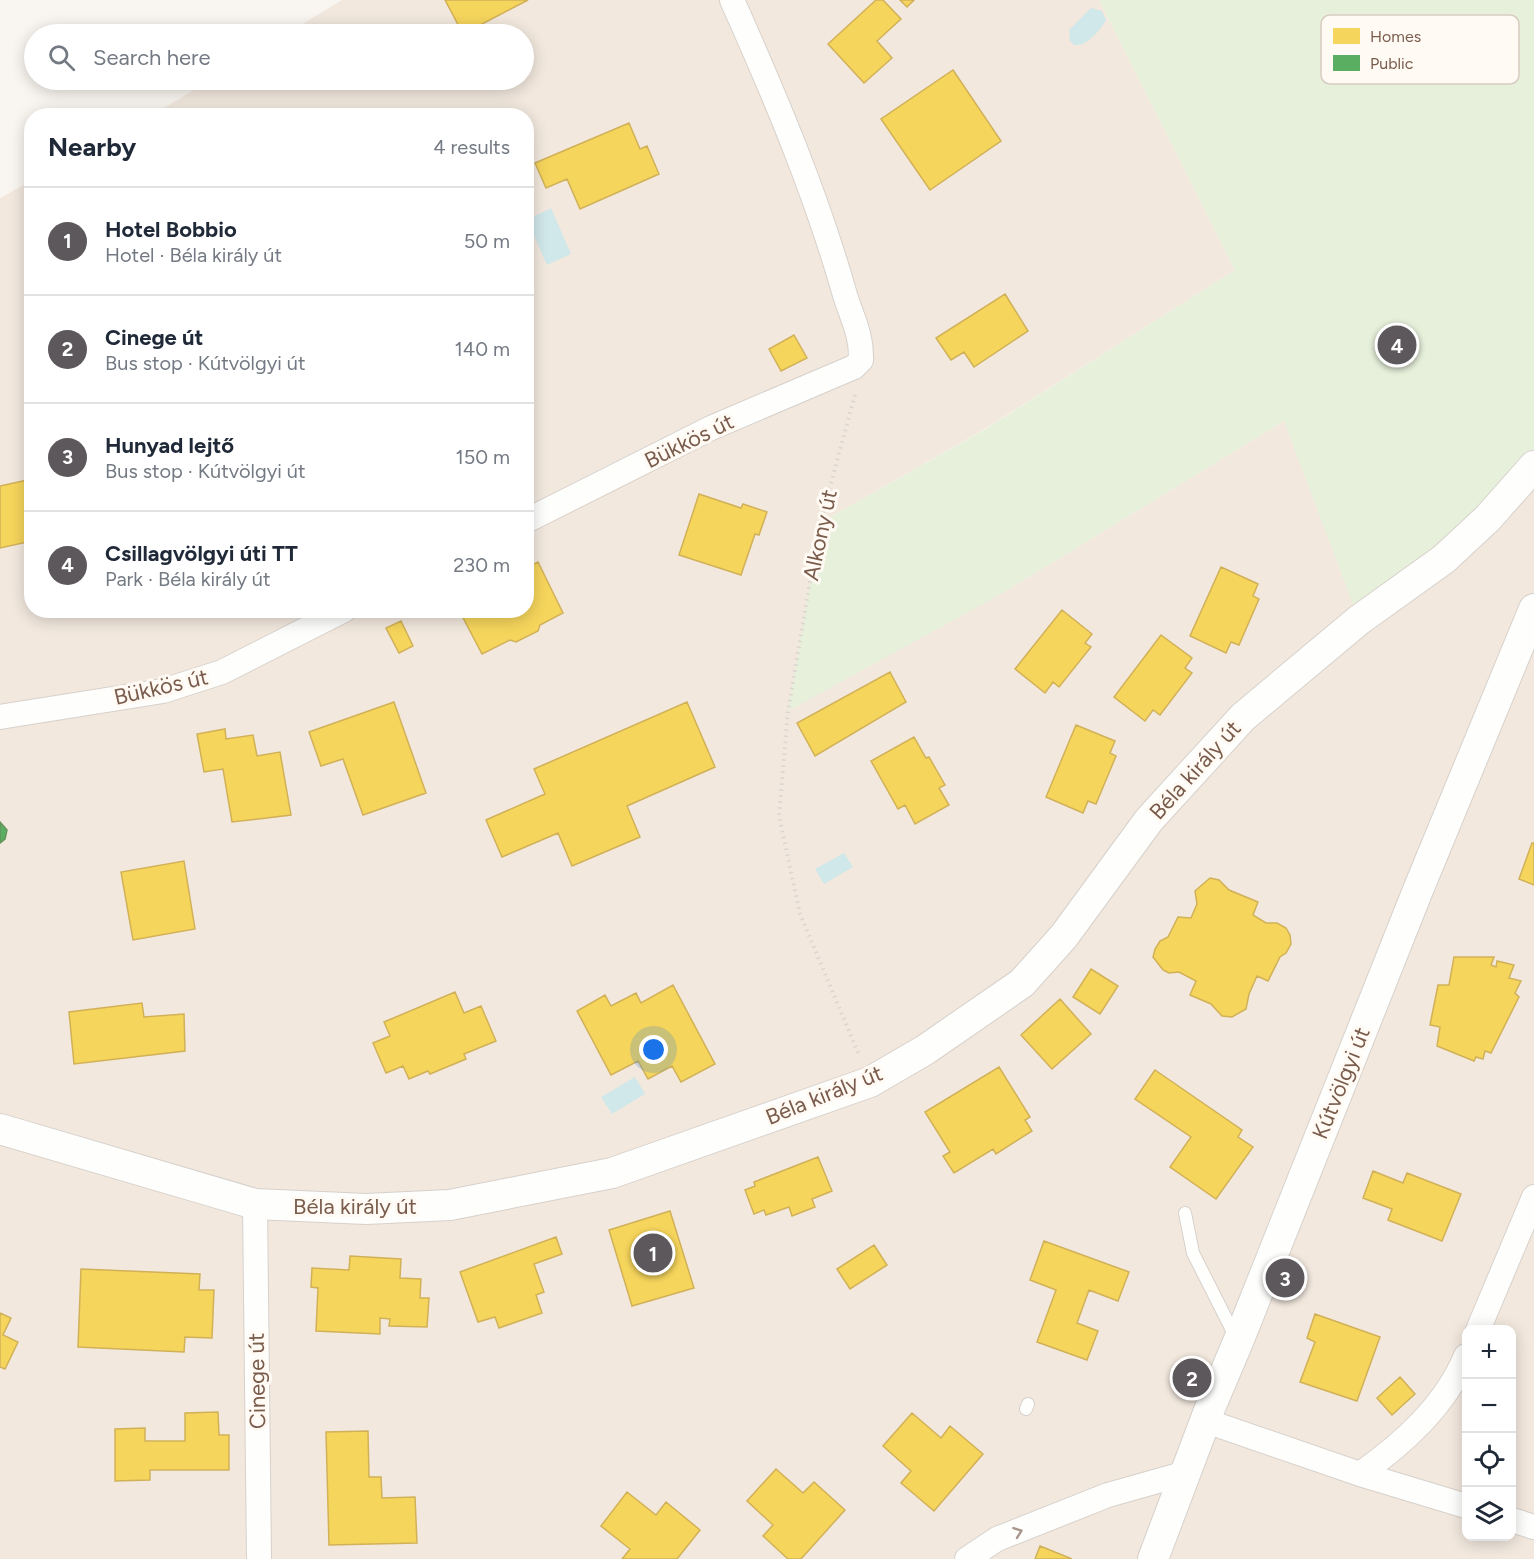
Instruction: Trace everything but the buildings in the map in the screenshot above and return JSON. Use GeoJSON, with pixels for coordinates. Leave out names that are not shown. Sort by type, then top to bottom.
{"type":"FeatureCollection","features":[{"type":"Feature","properties":{"kind":"street"},"geometry":{"type":"LineString","coordinates":[[732,0],[773,92],[832,247],[862,346],[861,360],[854,367]]}},
{"type":"Feature","properties":{"kind":"street","name":"Bükkös út"},"geometry":{"type":"LineString","coordinates":[[534,517],[711,428],[854,367]]}},
{"type":"Feature","properties":{"kind":"street","name":"Béla király út"},"geometry":{"type":"LineString","coordinates":[[0,1129],[255,1204],[366,1209],[450,1205],[612,1173],[870,1082],[925,1050],[1022,983],[1064,936],[1149,820],[1243,717],[1359,620],[1444,559],[1488,518],[1534,466]]}},
{"type":"Feature","properties":{"kind":"street","name":"Kútvölgyi út"},"geometry":{"type":"LineString","coordinates":[[1153,1559],[1418,890],[1534,609]]}},
{"type":"Feature","properties":{"kind":"street","name":"Bükkös út"},"geometry":{"type":"LineString","coordinates":[[0,717],[163,691],[222,672],[328,618]]}},
{"type":"Feature","properties":{"kind":"street"},"geometry":{"type":"LineString","coordinates":[[1480,1325],[1534,1197]]}},
{"type":"Feature","properties":{"kind":"street","name":"Cinege út"},"geometry":{"type":"LineString","coordinates":[[255,1204],[259,1559]]}},
{"type":"Feature","properties":{"kind":"street"},"geometry":{"type":"LineString","coordinates":[[1360,1474],[1398,1447],[1433,1410],[1462,1367]]}},
{"type":"Feature","properties":{"kind":"street"},"geometry":{"type":"LineString","coordinates":[[1206,1421],[1360,1474],[1462,1505]]}},
{"type":"Feature","properties":{"kind":"street"},"geometry":{"type":"LineString","coordinates":[[967,1559],[997,1539],[1108,1495],[1186,1473]]}},
{"type":"Feature","properties":{"kind":"street"},"geometry":{"type":"LineString","coordinates":[[1516,1521],[1534,1527]]}},
{"type":"Feature","properties":{"kind":"lane"},"geometry":{"type":"LineString","coordinates":[[1185,1213],[1193,1253],[1238,1342]]}},
{"type":"Feature","properties":{"kind":"path","name":"Alkony út"},"geometry":{"type":"LineString","coordinates":[[854,367],[856,392],[820,523],[790,699],[779,816],[800,914],[870,1082]]}},
{"type":"Feature","properties":{"kind":"shaded area"},"geometry":{"type":"Polygon","coordinates":[[[342,0],[1099,0],[1235,270],[983,430],[820,523],[1001,594],[1284,421],[1534,466],[1534,1559],[0,1559],[0,198],[24,185],[24,618],[534,618],[534,108],[164,108],[194,90],[534,90],[534,24],[302,24],[342,0]]]}},
{"type":"Feature","properties":{"kind":"green space"},"geometry":{"type":"Polygon","coordinates":[[[1099,0],[1534,0],[1534,466],[1359,620],[1284,421],[1001,594],[788,711],[820,523],[984,430],[1235,270],[1099,0]]]}},
{"type":"Feature","properties":{"kind":"water"},"geometry":{"type":"Polygon","coordinates":[[[1091,8],[1102,11],[1106,20],[1088,41],[1074,45],[1070,41],[1069,30],[1091,8]]]}},
{"type":"Feature","properties":{"kind":"water"},"geometry":{"type":"Polygon","coordinates":[[[551,208],[571,254],[547,265],[534,236],[534,216],[551,208]]]}},
{"type":"Feature","properties":{"kind":"water"},"geometry":{"type":"Polygon","coordinates":[[[844,853],[853,867],[824,884],[815,869],[844,853]]]}},
{"type":"Feature","properties":{"kind":"water"},"geometry":{"type":"Polygon","coordinates":[[[635,1077],[645,1094],[612,1114],[601,1097],[635,1077]]]}},
{"type":"Feature","properties":{"kind":"place","name":"Csillagvölgyi úti TT"},"geometry":{"type":"Point","coordinates":[1397,345]}},
{"type":"Feature","properties":{"kind":"place","name":"Hotel Bobbio"},"geometry":{"type":"Point","coordinates":[653,1253]}},
{"type":"Feature","properties":{"kind":"place","name":"Hunyad lejtő"},"geometry":{"type":"Point","coordinates":[1285,1278]}},
{"type":"Feature","properties":{"kind":"place","name":"Cinege út"},"geometry":{"type":"Point","coordinates":[1192,1378]}}]}
